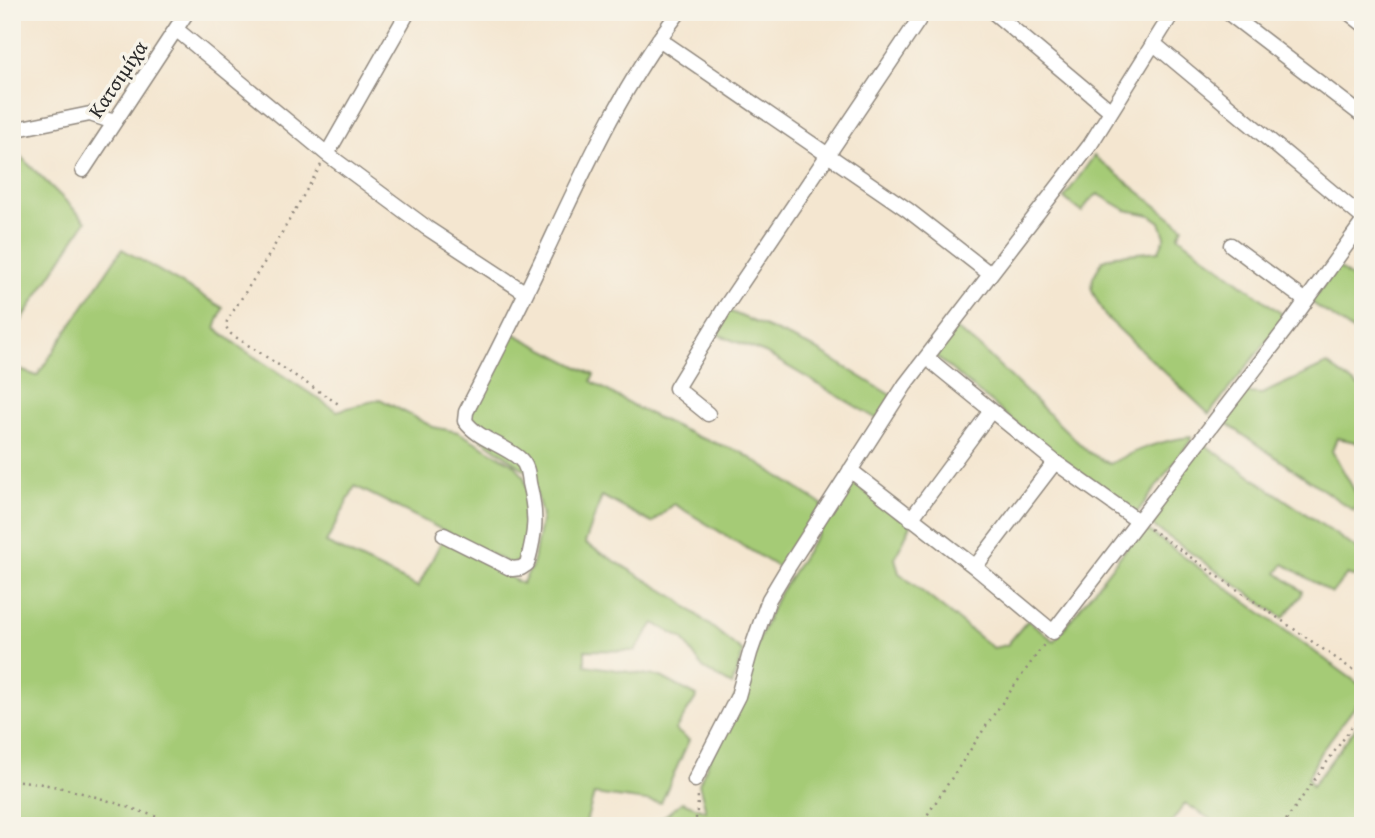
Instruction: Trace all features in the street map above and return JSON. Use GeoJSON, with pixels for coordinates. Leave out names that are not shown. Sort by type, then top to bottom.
{"type":"FeatureCollection","features":[{"type":"Feature","properties":{"kind":"street","name":"Κατσιμίχα"},"geometry":{"type":"LineString","coordinates":[[83,170],[187,12]]}},
{"type":"Feature","properties":{"kind":"street"},"geometry":{"type":"LineString","coordinates":[[327,154],[408,12]]}},
{"type":"Feature","properties":{"kind":"street"},"geometry":{"type":"LineString","coordinates":[[444,535],[512,569],[527,564],[536,524],[536,511],[526,468],[519,458],[472,429],[466,421],[466,412],[526,293],[603,129],[679,12]]}},
{"type":"Feature","properties":{"kind":"street"},"geometry":{"type":"LineString","coordinates":[[708,414],[676,388],[726,306],[924,12]]}},
{"type":"Feature","properties":{"kind":"street"},"geometry":{"type":"LineString","coordinates":[[993,12],[1111,111]]}},
{"type":"Feature","properties":{"kind":"street"},"geometry":{"type":"LineString","coordinates":[[695,780],[738,696],[769,599],[905,385],[1090,145],[1173,12]]}},
{"type":"Feature","properties":{"kind":"street"},"geometry":{"type":"LineString","coordinates":[[1227,12],[1363,116]]}},
{"type":"Feature","properties":{"kind":"street"},"geometry":{"type":"LineString","coordinates":[[1348,12],[1363,24]]}},
{"type":"Feature","properties":{"kind":"street"},"geometry":{"type":"LineString","coordinates":[[177,30],[327,154],[427,228],[526,293]]}},
{"type":"Feature","properties":{"kind":"street"},"geometry":{"type":"LineString","coordinates":[[659,39],[908,210],[990,274]]}},
{"type":"Feature","properties":{"kind":"street"},"geometry":{"type":"LineString","coordinates":[[850,470],[975,567],[1053,632],[1306,301],[1363,220],[1153,43]]}},
{"type":"Feature","properties":{"kind":"street"},"geometry":{"type":"LineString","coordinates":[[12,130],[90,114],[114,122]]}},
{"type":"Feature","properties":{"kind":"street"},"geometry":{"type":"LineString","coordinates":[[1231,245],[1306,301]]}},
{"type":"Feature","properties":{"kind":"street"},"geometry":{"type":"LineString","coordinates":[[927,358],[1055,462],[1138,521]]}},
{"type":"Feature","properties":{"kind":"street"},"geometry":{"type":"LineString","coordinates":[[911,519],[991,411]]}},
{"type":"Feature","properties":{"kind":"street"},"geometry":{"type":"LineString","coordinates":[[975,567],[1055,462]]}},
{"type":"Feature","properties":{"kind":"path"},"geometry":{"type":"LineString","coordinates":[[327,154],[269,255],[227,321],[226,327],[231,334],[340,405]]}},
{"type":"Feature","properties":{"kind":"path"},"geometry":{"type":"LineString","coordinates":[[1138,521],[1363,677]]}},
{"type":"Feature","properties":{"kind":"path"},"geometry":{"type":"LineString","coordinates":[[920,826],[992,717],[1053,632]]}},
{"type":"Feature","properties":{"kind":"path"},"geometry":{"type":"LineString","coordinates":[[1282,826],[1363,711]]}},
{"type":"Feature","properties":{"kind":"path"},"geometry":{"type":"LineString","coordinates":[[12,780],[76,792],[183,826]]}},
{"type":"Feature","properties":{"kind":"path"},"geometry":{"type":"LineString","coordinates":[[695,780],[700,804],[695,816],[696,826]]}},
{"type":"Feature","properties":{"kind":"green space"},"geometry":{"type":"Polygon","coordinates":[[[12,148],[86,221],[12,335],[12,148]]]}},
{"type":"Feature","properties":{"kind":"green space"},"geometry":{"type":"Polygon","coordinates":[[[1094,156],[1183,227],[1178,236],[1286,317],[1209,414],[1105,316],[1092,291],[1093,277],[1103,260],[1116,255],[1159,251],[1165,237],[1160,222],[1150,215],[1126,210],[1098,194],[1082,212],[1064,198],[1094,156]]]}},
{"type":"Feature","properties":{"kind":"green space"},"geometry":{"type":"Polygon","coordinates":[[[122,249],[223,308],[215,328],[337,411],[380,399],[433,427],[458,432],[515,465],[524,477],[532,510],[525,552],[520,561],[510,564],[355,486],[326,543],[418,587],[442,540],[522,584],[533,564],[542,516],[532,475],[464,426],[511,332],[594,375],[591,381],[641,410],[698,437],[741,452],[823,505],[781,569],[674,504],[652,523],[602,496],[585,543],[676,598],[743,652],[732,685],[703,668],[683,639],[654,623],[635,651],[585,650],[585,665],[661,677],[697,696],[675,730],[689,740],[661,803],[594,794],[585,826],[12,826],[12,367],[37,376],[122,249]]]}},
{"type":"Feature","properties":{"kind":"green space"},"geometry":{"type":"Polygon","coordinates":[[[1337,266],[1363,287],[1363,338],[1311,302],[1337,266]]]}},
{"type":"Feature","properties":{"kind":"green space"},"geometry":{"type":"Polygon","coordinates":[[[729,311],[812,347],[892,396],[877,419],[765,353],[714,333],[729,311]]]}},
{"type":"Feature","properties":{"kind":"green space"},"geometry":{"type":"Polygon","coordinates":[[[956,329],[982,349],[1088,452],[1110,464],[1159,443],[1180,438],[1191,437],[1191,440],[1136,514],[1089,484],[934,355],[956,329]]]}},
{"type":"Feature","properties":{"kind":"green space"},"geometry":{"type":"Polygon","coordinates":[[[1327,364],[1363,390],[1363,447],[1355,442],[1337,438],[1332,451],[1358,497],[1354,511],[1223,421],[1245,393],[1262,394],[1327,364]]]}},
{"type":"Feature","properties":{"kind":"green space"},"geometry":{"type":"Polygon","coordinates":[[[1202,443],[1363,553],[1363,580],[1347,574],[1332,593],[1284,564],[1277,573],[1302,591],[1283,618],[1146,521],[1202,443]]]}},
{"type":"Feature","properties":{"kind":"green space"},"geometry":{"type":"Polygon","coordinates":[[[851,481],[911,525],[895,558],[899,573],[993,648],[1007,645],[1028,620],[1054,641],[1143,527],[1363,687],[1363,696],[1320,753],[1308,778],[1312,786],[1363,718],[1363,826],[1221,826],[1185,803],[1169,826],[652,826],[682,802],[706,811],[699,784],[776,599],[851,481]]]}}]}
